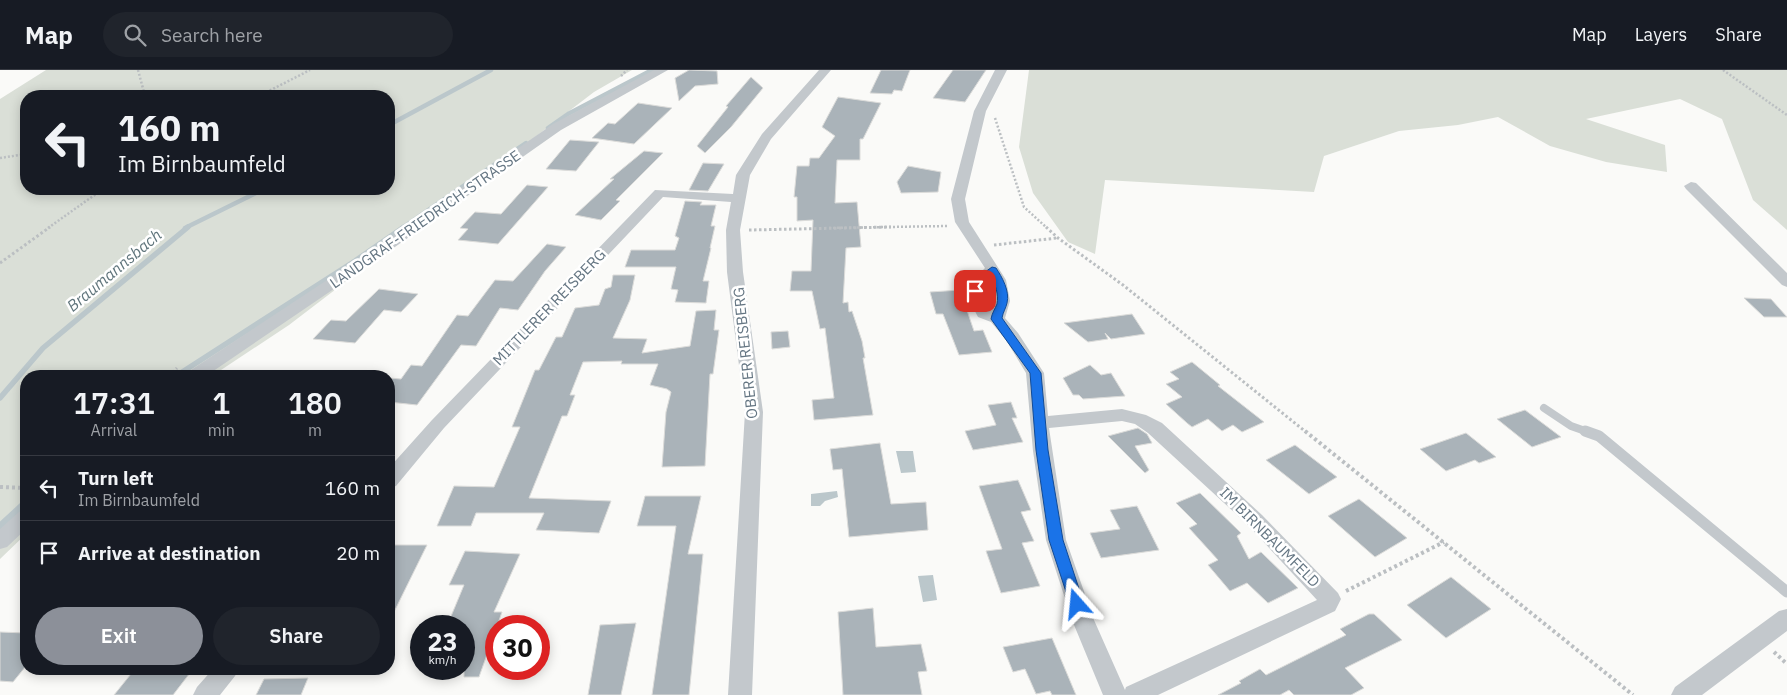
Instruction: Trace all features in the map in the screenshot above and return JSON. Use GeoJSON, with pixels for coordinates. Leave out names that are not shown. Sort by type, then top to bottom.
{"type":"FeatureCollection","features":[{"type":"Feature","properties":{"kind":"street","name":"LANDGRAF-FRIEDRICH-STRASSE"},"geometry":{"type":"LineString","coordinates":[[203,370],[370,258],[557,127],[662,70]]}},
{"type":"Feature","properties":{"kind":"street","name":"OBERER REISBERG"},"geometry":{"type":"LineString","coordinates":[[740,695],[754,412],[736,272],[733,230],[743,175],[766,137],[825,70]]}},
{"type":"Feature","properties":{"kind":"street"},"geometry":{"type":"LineString","coordinates":[[997,319],[998,310],[1002,303],[1000,284],[964,226],[959,206],[962,182],[980,111],[1001,70]]}},
{"type":"Feature","properties":{"kind":"street"},"geometry":{"type":"LineString","coordinates":[[1691,186],[1787,282]]}},
{"type":"Feature","properties":{"kind":"street","name":"MITTLERER REISBERG"},"geometry":{"type":"LineString","coordinates":[[395,474],[438,424],[660,193],[738,198]]}},
{"type":"Feature","properties":{"kind":"street"},"geometry":{"type":"LineString","coordinates":[[992,270],[974,287],[978,303],[984,314],[997,319],[1035,373],[1042,450],[1056,540],[1082,620],[1115,695]]}},
{"type":"Feature","properties":{"kind":"street","name":"IM BIRNBAUMFELD"},"geometry":{"type":"LineString","coordinates":[[1040,423],[1122,415],[1140,419],[1155,428],[1228,494],[1303,568],[1330,599],[1327,605],[1134,695]]}},
{"type":"Feature","properties":{"kind":"street"},"geometry":{"type":"LineString","coordinates":[[0,541],[20,523]]}},
{"type":"Feature","properties":{"kind":"street"},"geometry":{"type":"LineString","coordinates":[[1683,695],[1787,618]]}},
{"type":"Feature","properties":{"kind":"street"},"geometry":{"type":"LineString","coordinates":[[205,695],[222,675]]}},
{"type":"Feature","properties":{"kind":"lane"},"geometry":{"type":"LineString","coordinates":[[1544,408],[1571,426],[1599,436],[1787,592]]}},
{"type":"Feature","properties":{"kind":"path"},"geometry":{"type":"LineString","coordinates":[[138,70],[142,90]]}},
{"type":"Feature","properties":{"kind":"path"},"geometry":{"type":"LineString","coordinates":[[271,90],[310,70]]}},
{"type":"Feature","properties":{"kind":"path"},"geometry":{"type":"LineString","coordinates":[[1723,70],[1787,115]]}},
{"type":"Feature","properties":{"kind":"path"},"geometry":{"type":"LineString","coordinates":[[997,109],[994,117],[1024,207],[1058,238],[1123,285],[1633,695]]}},
{"type":"Feature","properties":{"kind":"path"},"geometry":{"type":"LineString","coordinates":[[0,158],[20,155]]}},
{"type":"Feature","properties":{"kind":"path"},"geometry":{"type":"LineString","coordinates":[[0,263],[94,195]]}},
{"type":"Feature","properties":{"kind":"path"},"geometry":{"type":"LineString","coordinates":[[733,230],[964,226]]}},
{"type":"Feature","properties":{"kind":"path"},"geometry":{"type":"LineString","coordinates":[[979,248],[1058,238]]}},
{"type":"Feature","properties":{"kind":"path"},"geometry":{"type":"LineString","coordinates":[[0,487],[20,488]]}},
{"type":"Feature","properties":{"kind":"path"},"geometry":{"type":"LineString","coordinates":[[1330,599],[1444,542]]}},
{"type":"Feature","properties":{"kind":"shaded area"},"geometry":{"type":"Polygon","coordinates":[[[46,70],[632,70],[594,92],[289,325],[221,370],[20,370],[20,540],[0,559],[0,99],[46,70]]]}},
{"type":"Feature","properties":{"kind":"shaded area"},"geometry":{"type":"Polygon","coordinates":[[[1029,70],[1787,70],[1787,230],[1753,200],[1722,119],[1680,99],[1586,119],[1665,145],[1667,172],[1606,162],[1550,146],[1498,117],[1458,125],[1399,131],[1324,156],[1314,192],[1105,180],[1095,254],[1068,242],[1033,193],[1019,147],[1029,70]]]}},
{"type":"Feature","properties":{"kind":"shaded area"},"geometry":{"type":"Polygon","coordinates":[[[896,451],[913,451],[916,472],[901,473],[896,451]]]}},
{"type":"Feature","properties":{"kind":"shaded area"},"geometry":{"type":"Polygon","coordinates":[[[837,491],[838,497],[825,501],[820,506],[811,506],[811,494],[837,491]]]}},
{"type":"Feature","properties":{"kind":"shaded area"},"geometry":{"type":"Polygon","coordinates":[[[933,575],[937,600],[923,602],[918,576],[933,575]]]}},
{"type":"Feature","properties":{"kind":"building"},"geometry":{"type":"Polygon","coordinates":[[[689,70],[717,71],[718,84],[695,86],[679,101],[675,78],[689,70]]]}},
{"type":"Feature","properties":{"kind":"building"},"geometry":{"type":"Polygon","coordinates":[[[881,70],[910,70],[902,91],[894,90],[892,94],[870,93],[881,70]]]}},
{"type":"Feature","properties":{"kind":"building"},"geometry":{"type":"Polygon","coordinates":[[[953,70],[986,70],[965,102],[933,98],[953,70]]]}},
{"type":"Feature","properties":{"kind":"building"},"geometry":{"type":"Polygon","coordinates":[[[751,77],[763,88],[731,127],[705,153],[697,146],[728,107],[726,106],[751,77]]]}},
{"type":"Feature","properties":{"kind":"building"},"geometry":{"type":"Polygon","coordinates":[[[838,97],[881,103],[863,139],[860,139],[860,160],[837,160],[835,203],[857,202],[861,247],[846,248],[843,303],[848,302],[849,312],[852,311],[862,341],[865,358],[863,358],[873,415],[814,420],[812,400],[834,398],[825,328],[820,329],[812,291],[790,291],[792,271],[811,271],[813,220],[797,221],[797,197],[794,197],[797,166],[809,166],[810,158],[819,158],[835,136],[822,127],[838,97]]]}},
{"type":"Feature","properties":{"kind":"building"},"geometry":{"type":"Polygon","coordinates":[[[638,103],[672,108],[634,144],[592,138],[608,123],[615,124],[638,103]]]}},
{"type":"Feature","properties":{"kind":"building"},"geometry":{"type":"Polygon","coordinates":[[[570,140],[599,142],[576,171],[546,169],[570,140]]]}},
{"type":"Feature","properties":{"kind":"building"},"geometry":{"type":"Polygon","coordinates":[[[644,151],[663,153],[616,200],[620,201],[601,220],[575,215],[614,179],[610,179],[644,151]]]}},
{"type":"Feature","properties":{"kind":"building"},"geometry":{"type":"Polygon","coordinates":[[[703,163],[724,164],[708,191],[689,190],[703,163]]]}},
{"type":"Feature","properties":{"kind":"building"},"geometry":{"type":"Polygon","coordinates":[[[908,166],[941,172],[938,192],[901,193],[897,182],[908,166]]]}},
{"type":"Feature","properties":{"kind":"building"},"geometry":{"type":"Polygon","coordinates":[[[527,185],[548,187],[498,244],[458,240],[468,229],[460,228],[475,212],[501,214],[527,185]]]}},
{"type":"Feature","properties":{"kind":"building"},"geometry":{"type":"Polygon","coordinates":[[[685,201],[702,202],[700,205],[716,205],[711,226],[715,226],[703,281],[709,281],[706,303],[675,302],[678,290],[671,289],[676,267],[625,267],[631,250],[675,250],[679,238],[675,236],[685,201]]]}},
{"type":"Feature","properties":{"kind":"building"},"geometry":{"type":"Polygon","coordinates":[[[547,244],[566,247],[545,271],[518,310],[500,308],[476,346],[461,345],[417,405],[395,403],[395,378],[401,379],[411,365],[422,366],[457,315],[468,316],[495,280],[513,281],[547,244]]]}},
{"type":"Feature","properties":{"kind":"building"},"geometry":{"type":"Polygon","coordinates":[[[613,275],[635,275],[630,300],[613,338],[647,339],[642,353],[690,346],[696,311],[716,310],[714,330],[719,330],[713,374],[710,374],[705,466],[662,467],[666,412],[671,392],[667,389],[650,385],[658,364],[621,364],[622,361],[583,362],[570,395],[575,395],[567,416],[562,416],[529,498],[611,501],[599,533],[536,530],[544,513],[476,513],[471,526],[437,526],[454,486],[494,487],[520,427],[512,427],[535,370],[539,370],[556,337],[562,337],[575,308],[599,305],[605,289],[611,287],[613,275]]]}},
{"type":"Feature","properties":{"kind":"building"},"geometry":{"type":"Polygon","coordinates":[[[379,289],[418,294],[401,312],[384,310],[355,343],[313,339],[331,320],[346,321],[379,289]]]}},
{"type":"Feature","properties":{"kind":"building"},"geometry":{"type":"Polygon","coordinates":[[[960,290],[974,331],[983,330],[992,352],[959,355],[943,314],[936,314],[930,292],[960,290]]]}},
{"type":"Feature","properties":{"kind":"building"},"geometry":{"type":"Polygon","coordinates":[[[1744,298],[1771,299],[1787,317],[1764,317],[1744,298]]]}},
{"type":"Feature","properties":{"kind":"building"},"geometry":{"type":"Polygon","coordinates":[[[1132,314],[1145,334],[1111,339],[1105,333],[1108,339],[1088,342],[1064,323],[1132,314]]]}},
{"type":"Feature","properties":{"kind":"building"},"geometry":{"type":"Polygon","coordinates":[[[788,331],[790,347],[772,349],[771,332],[788,331]]]}},
{"type":"Feature","properties":{"kind":"building"},"geometry":{"type":"Polygon","coordinates":[[[1192,362],[1220,385],[1218,386],[1264,422],[1242,432],[1233,425],[1222,431],[1208,419],[1192,427],[1187,423],[1166,404],[1182,397],[1166,384],[1179,379],[1170,372],[1192,362]]]}},
{"type":"Feature","properties":{"kind":"building"},"geometry":{"type":"Polygon","coordinates":[[[1090,365],[1101,375],[1111,373],[1125,396],[1083,399],[1079,395],[1073,395],[1063,378],[1090,365]]]}},
{"type":"Feature","properties":{"kind":"building"},"geometry":{"type":"Polygon","coordinates":[[[1011,402],[1017,418],[1012,418],[1023,442],[973,450],[965,431],[996,425],[988,405],[1011,402]]]}},
{"type":"Feature","properties":{"kind":"building"},"geometry":{"type":"Polygon","coordinates":[[[1525,410],[1561,437],[1532,447],[1497,419],[1525,410]]]}},
{"type":"Feature","properties":{"kind":"building"},"geometry":{"type":"Polygon","coordinates":[[[1138,428],[1147,434],[1152,443],[1135,446],[1149,470],[1145,473],[1108,436],[1138,428]]]}},
{"type":"Feature","properties":{"kind":"building"},"geometry":{"type":"Polygon","coordinates":[[[1466,433],[1496,457],[1479,463],[1475,460],[1446,471],[1420,449],[1466,433]]]}},
{"type":"Feature","properties":{"kind":"building"},"geometry":{"type":"Polygon","coordinates":[[[880,443],[891,504],[926,502],[928,530],[849,537],[842,469],[833,470],[830,449],[880,443]]]}},
{"type":"Feature","properties":{"kind":"building"},"geometry":{"type":"Polygon","coordinates":[[[1295,445],[1337,477],[1309,494],[1266,460],[1295,445]]]}},
{"type":"Feature","properties":{"kind":"building"},"geometry":{"type":"Polygon","coordinates":[[[1018,480],[1031,510],[1021,512],[1034,541],[1022,543],[1040,586],[1001,593],[986,551],[1002,549],[979,486],[1018,480]]]}},
{"type":"Feature","properties":{"kind":"building"},"geometry":{"type":"Polygon","coordinates":[[[1200,493],[1241,533],[1237,536],[1249,559],[1261,552],[1298,588],[1268,603],[1247,583],[1230,591],[1208,565],[1218,560],[1189,528],[1197,524],[1176,503],[1200,493]]]}},
{"type":"Feature","properties":{"kind":"building"},"geometry":{"type":"Polygon","coordinates":[[[645,496],[701,496],[688,554],[703,554],[689,695],[652,695],[676,526],[637,526],[645,496]]]}},
{"type":"Feature","properties":{"kind":"building"},"geometry":{"type":"Polygon","coordinates":[[[1359,499],[1407,538],[1375,557],[1328,516],[1359,499]]]}},
{"type":"Feature","properties":{"kind":"building"},"geometry":{"type":"Polygon","coordinates":[[[1137,506],[1159,550],[1101,558],[1090,533],[1120,529],[1110,510],[1137,506]]]}},
{"type":"Feature","properties":{"kind":"building"},"geometry":{"type":"Polygon","coordinates":[[[395,545],[427,545],[395,610],[395,545]]]}},
{"type":"Feature","properties":{"kind":"building"},"geometry":{"type":"Polygon","coordinates":[[[465,551],[520,554],[494,612],[502,612],[501,615],[485,615],[485,660],[479,677],[475,677],[475,615],[452,615],[464,585],[449,585],[465,551]]]}},
{"type":"Feature","properties":{"kind":"building"},"geometry":{"type":"Polygon","coordinates":[[[1451,577],[1491,609],[1446,638],[1407,605],[1451,577]]]}},
{"type":"Feature","properties":{"kind":"building"},"geometry":{"type":"Polygon","coordinates":[[[873,608],[876,647],[921,644],[927,671],[918,672],[922,695],[843,695],[838,612],[873,608]]]}},
{"type":"Feature","properties":{"kind":"building"},"geometry":{"type":"Polygon","coordinates":[[[1369,614],[1374,614],[1402,640],[1345,668],[1364,688],[1351,695],[1294,695],[1289,690],[1280,695],[1218,695],[1241,683],[1239,681],[1260,669],[1266,675],[1346,635],[1340,629],[1369,614]]]}},
{"type":"Feature","properties":{"kind":"building"},"geometry":{"type":"Polygon","coordinates":[[[636,623],[621,695],[588,695],[600,625],[636,623]]]}},
{"type":"Feature","properties":{"kind":"building"},"geometry":{"type":"Polygon","coordinates":[[[0,632],[20,633],[20,673],[13,682],[0,681],[0,632]]]}},
{"type":"Feature","properties":{"kind":"building"},"geometry":{"type":"Polygon","coordinates":[[[1052,638],[1076,695],[1052,695],[1050,691],[1036,694],[1025,669],[1013,672],[1003,647],[1052,638]]]}},
{"type":"Feature","properties":{"kind":"building"},"geometry":{"type":"Polygon","coordinates":[[[130,675],[188,675],[173,695],[114,695],[130,675]]]}},
{"type":"Feature","properties":{"kind":"building"},"geometry":{"type":"Polygon","coordinates":[[[308,678],[301,695],[256,695],[264,679],[308,678]]]}},
{"type":"Feature","properties":{"kind":"waterway","name":"Braumannsbach"},"geometry":{"type":"LineString","coordinates":[[395,122],[491,70]]}},
{"type":"Feature","properties":{"kind":"waterway"},"geometry":{"type":"LineString","coordinates":[[548,128],[568,114],[652,70]]}},
{"type":"Feature","properties":{"kind":"waterway"},"geometry":{"type":"LineString","coordinates":[[402,228],[526,143]]}},
{"type":"Feature","properties":{"kind":"waterway","name":"Braumannsbach"},"geometry":{"type":"LineString","coordinates":[[185,228],[252,195]]}},
{"type":"Feature","properties":{"kind":"waterway","name":"Braumannsbach"},"geometry":{"type":"LineString","coordinates":[[24,370],[43,348],[188,227]]}},
{"type":"Feature","properties":{"kind":"waterway"},"geometry":{"type":"LineString","coordinates":[[185,370],[355,261],[404,227]]}},
{"type":"Feature","properties":{"kind":"waterway","name":"Braumannsbach"},"geometry":{"type":"LineString","coordinates":[[0,398],[20,375]]}},
{"type":"Feature","properties":{"kind":"waterway"},"geometry":{"type":"LineString","coordinates":[[0,527],[20,509]]}},
{"type":"Feature","properties":{"kind":"route"},"geometry":{"type":"LineString","coordinates":[[975,291],[974,287],[977,283],[992,270],[1000,284],[1002,296],[997,319],[1035,373],[1042,450],[1056,540],[1077,604]]}}]}
